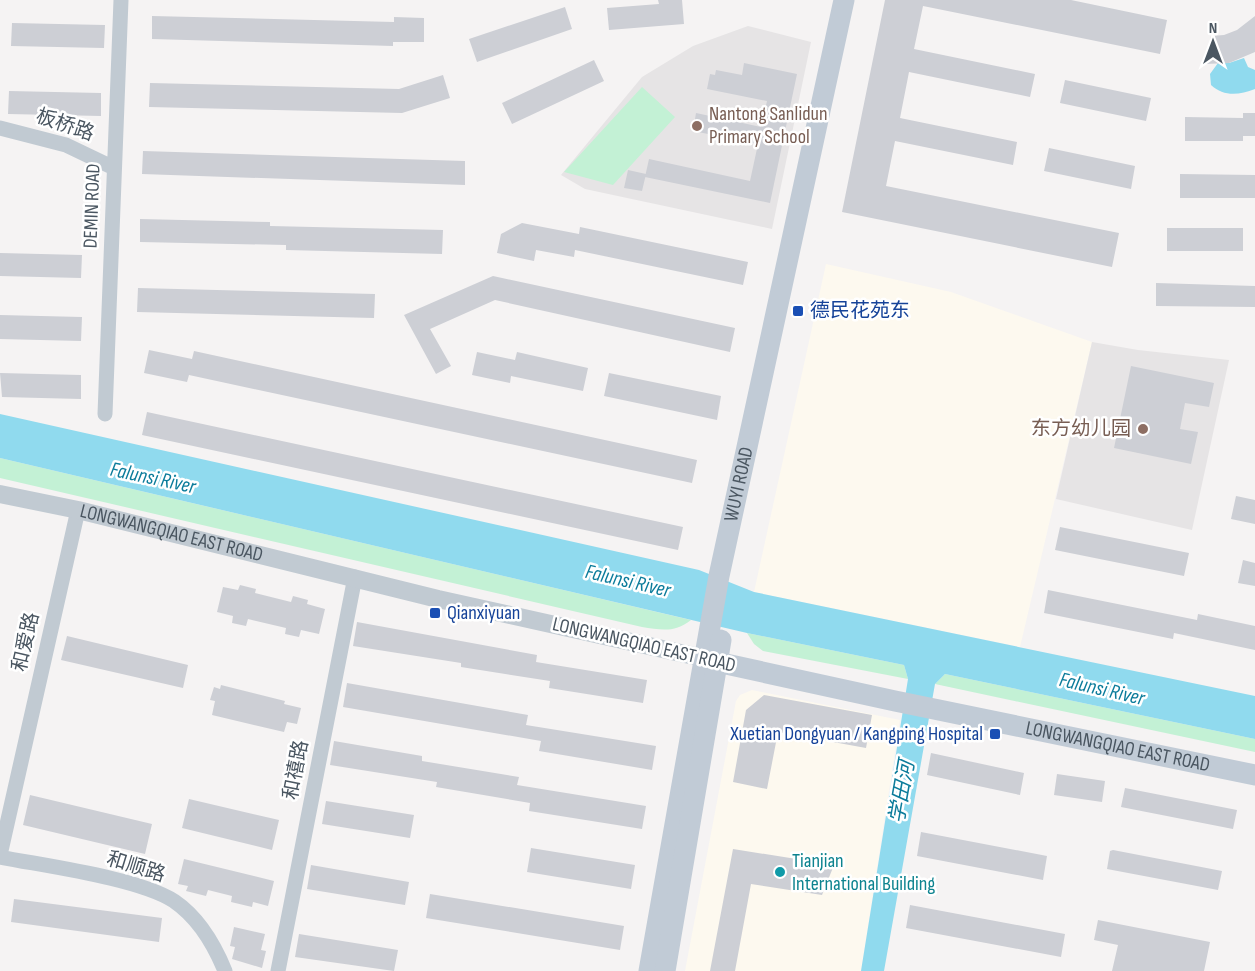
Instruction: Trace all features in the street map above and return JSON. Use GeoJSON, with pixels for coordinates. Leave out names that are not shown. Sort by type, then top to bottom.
{"type":"FeatureCollection","features":[{"type":"Feature","properties":{"kind":"main road","name":"WUYI ROAD"},"geometry":{"type":"LineString","coordinates":[[649,971],[725,579],[844,0]]}},
{"type":"Feature","properties":{"kind":"main road","name":"WUYI ROAD"},"geometry":{"type":"LineString","coordinates":[[725,579],[856,0]]}},
{"type":"Feature","properties":{"kind":"main road","name":"WUYI ROAD"},"geometry":{"type":"LineString","coordinates":[[665,971],[710,660]]}},
{"type":"Feature","properties":{"kind":"main road","name":"LONGWANGQIAO EAST ROAD"},"geometry":{"type":"LineString","coordinates":[[710,660],[895,701],[1255,775]]}},
{"type":"Feature","properties":{"kind":"street","name":"DEMIN ROAD"},"geometry":{"type":"LineString","coordinates":[[105,414],[121,0]]}},
{"type":"Feature","properties":{"kind":"street","name":"板桥路"},"geometry":{"type":"LineString","coordinates":[[0,128],[66,145],[114,168]]}},
{"type":"Feature","properties":{"kind":"street","name":"LONGWANGQIAO EAST ROAD"},"geometry":{"type":"LineString","coordinates":[[0,495],[78,510],[355,576],[438,599],[710,660]]}},
{"type":"Feature","properties":{"kind":"street","name":"和爱路"},"geometry":{"type":"LineString","coordinates":[[0,856],[78,510]]}},
{"type":"Feature","properties":{"kind":"street","name":"和禧路"},"geometry":{"type":"LineString","coordinates":[[278,971],[355,576]]}},
{"type":"Feature","properties":{"kind":"street","name":"和顺路"},"geometry":{"type":"LineString","coordinates":[[0,856],[132,884],[173,901],[192,917],[209,937],[225,971]]}},
{"type":"Feature","properties":{"kind":"shaded area","name":"Nantong Sanlidun Primary School"},"geometry":{"type":"Polygon","coordinates":[[[748,26],[811,42],[772,229],[585,189],[561,175],[642,77],[693,46],[748,26]]]}},
{"type":"Feature","properties":{"kind":"shaded area"},"geometry":{"type":"Polygon","coordinates":[[[826,264],[951,292],[1092,342],[1020,647],[754,592],[826,264]]]}},
{"type":"Feature","properties":{"kind":"shaded area","name":"东方幼儿园"},"geometry":{"type":"Polygon","coordinates":[[[1092,342],[1138,350],[1229,360],[1192,530],[1056,499],[1092,342]]]}},
{"type":"Feature","properties":{"kind":"shaded area"},"geometry":{"type":"Polygon","coordinates":[[[752,690],[900,720],[861,971],[685,971],[736,701],[740,695],[752,690]]]}},
{"type":"Feature","properties":{"kind":"green space"},"geometry":{"type":"Polygon","coordinates":[[[642,87],[675,117],[613,185],[564,172],[642,87]]]}},
{"type":"Feature","properties":{"kind":"green space"},"geometry":{"type":"Polygon","coordinates":[[[0,458],[691,620],[673,629],[642,627],[0,478],[0,458]]]}},
{"type":"Feature","properties":{"kind":"green space"},"geometry":{"type":"Polygon","coordinates":[[[747,633],[904,665],[908,679],[763,651],[754,644],[747,633]]]}},
{"type":"Feature","properties":{"kind":"green space"},"geometry":{"type":"Polygon","coordinates":[[[945,674],[1255,739],[1255,752],[935,684],[945,674]]]}},
{"type":"Feature","properties":{"kind":"water"},"geometry":{"type":"Polygon","coordinates":[[[1244,58],[1248,67],[1255,70],[1255,89],[1232,94],[1221,92],[1211,85],[1210,74],[1218,63],[1229,63],[1244,58]]]}},
{"type":"Feature","properties":{"kind":"water"},"geometry":{"type":"Polygon","coordinates":[[[0,414],[699,570],[754,592],[1255,696],[1255,739],[945,674],[935,684],[884,971],[861,971],[908,679],[904,665],[747,633],[0,458],[0,414]]]}},
{"type":"Feature","properties":{"kind":"building"},"geometry":{"type":"Polygon","coordinates":[[[658,0],[682,0],[684,24],[609,30],[607,8],[659,4],[658,0]]]}},
{"type":"Feature","properties":{"kind":"building"},"geometry":{"type":"Polygon","coordinates":[[[885,0],[1071,0],[1167,20],[1160,54],[923,6],[914,49],[1035,74],[1030,97],[909,72],[900,118],[1017,142],[1013,165],[895,141],[886,186],[1119,233],[1112,267],[842,212],[885,0]]]}},
{"type":"Feature","properties":{"kind":"building"},"geometry":{"type":"Polygon","coordinates":[[[565,7],[572,29],[477,62],[469,39],[565,7]]]}},
{"type":"Feature","properties":{"kind":"building"},"geometry":{"type":"Polygon","coordinates":[[[152,16],[394,22],[394,17],[424,18],[424,42],[393,42],[393,46],[152,39],[152,16]]]}},
{"type":"Feature","properties":{"kind":"building"},"geometry":{"type":"Polygon","coordinates":[[[1255,16],[1255,52],[1229,63],[1205,64],[1211,36],[1224,35],[1237,30],[1255,16]]]}},
{"type":"Feature","properties":{"kind":"building"},"geometry":{"type":"Polygon","coordinates":[[[12,23],[105,25],[104,48],[11,46],[12,23]]]}},
{"type":"Feature","properties":{"kind":"building"},"geometry":{"type":"Polygon","coordinates":[[[594,60],[604,81],[512,124],[502,103],[594,60]]]}},
{"type":"Feature","properties":{"kind":"building"},"geometry":{"type":"Polygon","coordinates":[[[744,63],[797,74],[770,203],[645,177],[649,159],[750,181],[758,144],[693,131],[696,113],[761,127],[767,101],[707,89],[710,74],[715,75],[716,70],[742,75],[744,63]]]}},
{"type":"Feature","properties":{"kind":"building"},"geometry":{"type":"Polygon","coordinates":[[[443,75],[450,98],[402,113],[149,107],[150,83],[399,89],[443,75]]]}},
{"type":"Feature","properties":{"kind":"building"},"geometry":{"type":"Polygon","coordinates":[[[1065,80],[1151,98],[1146,121],[1060,103],[1065,80]]]}},
{"type":"Feature","properties":{"kind":"building"},"geometry":{"type":"Polygon","coordinates":[[[9,91],[101,93],[101,116],[8,114],[9,91]]]}},
{"type":"Feature","properties":{"kind":"building"},"geometry":{"type":"Polygon","coordinates":[[[1243,113],[1255,113],[1255,136],[1243,136],[1243,141],[1185,141],[1185,117],[1243,118],[1243,113]]]}},
{"type":"Feature","properties":{"kind":"building"},"geometry":{"type":"Polygon","coordinates":[[[1049,148],[1135,166],[1131,189],[1044,171],[1049,148]]]}},
{"type":"Feature","properties":{"kind":"building"},"geometry":{"type":"Polygon","coordinates":[[[143,151],[465,161],[465,185],[142,174],[143,151]]]}},
{"type":"Feature","properties":{"kind":"building"},"geometry":{"type":"Polygon","coordinates":[[[628,170],[646,174],[642,191],[624,188],[628,170]]]}},
{"type":"Feature","properties":{"kind":"building"},"geometry":{"type":"Polygon","coordinates":[[[1180,174],[1255,175],[1255,198],[1180,198],[1180,174]]]}},
{"type":"Feature","properties":{"kind":"building"},"geometry":{"type":"Polygon","coordinates":[[[140,219],[270,222],[270,226],[443,230],[442,254],[286,250],[286,245],[140,242],[140,219]]]}},
{"type":"Feature","properties":{"kind":"building"},"geometry":{"type":"Polygon","coordinates":[[[522,223],[579,234],[580,227],[748,262],[743,285],[575,250],[574,257],[536,250],[534,261],[497,253],[501,234],[522,223]]]}},
{"type":"Feature","properties":{"kind":"building"},"geometry":{"type":"Polygon","coordinates":[[[1167,228],[1243,228],[1243,251],[1167,251],[1167,228]]]}},
{"type":"Feature","properties":{"kind":"building"},"geometry":{"type":"Polygon","coordinates":[[[0,253],[82,255],[81,278],[0,276],[0,253]]]}},
{"type":"Feature","properties":{"kind":"building"},"geometry":{"type":"Polygon","coordinates":[[[493,276],[735,328],[730,352],[495,300],[430,329],[451,366],[436,374],[404,315],[493,276]]]}},
{"type":"Feature","properties":{"kind":"building"},"geometry":{"type":"Polygon","coordinates":[[[1156,283],[1255,286],[1255,307],[1156,306],[1156,283]]]}},
{"type":"Feature","properties":{"kind":"building"},"geometry":{"type":"Polygon","coordinates":[[[138,288],[375,294],[374,318],[137,312],[138,288]]]}},
{"type":"Feature","properties":{"kind":"building"},"geometry":{"type":"Polygon","coordinates":[[[0,315],[82,317],[81,341],[0,339],[0,315]]]}},
{"type":"Feature","properties":{"kind":"building"},"geometry":{"type":"Polygon","coordinates":[[[149,350],[192,359],[194,351],[697,460],[692,483],[189,375],[187,382],[144,373],[149,350]]]}},
{"type":"Feature","properties":{"kind":"building"},"geometry":{"type":"Polygon","coordinates":[[[477,352],[515,360],[517,352],[588,368],[583,391],[511,376],[510,383],[472,375],[477,352]]]}},
{"type":"Feature","properties":{"kind":"building"},"geometry":{"type":"Polygon","coordinates":[[[1131,366],[1214,383],[1209,407],[1185,403],[1180,429],[1198,432],[1191,464],[1114,448],[1131,366]]]}},
{"type":"Feature","properties":{"kind":"building"},"geometry":{"type":"Polygon","coordinates":[[[0,373],[81,375],[81,399],[2,397],[0,373]]]}},
{"type":"Feature","properties":{"kind":"building"},"geometry":{"type":"Polygon","coordinates":[[[609,373],[721,396],[717,420],[604,396],[609,373]]]}},
{"type":"Feature","properties":{"kind":"building"},"geometry":{"type":"Polygon","coordinates":[[[147,412],[683,527],[678,550],[142,435],[147,412]]]}},
{"type":"Feature","properties":{"kind":"building"},"geometry":{"type":"Polygon","coordinates":[[[1236,496],[1255,500],[1255,524],[1231,519],[1236,496]]]}},
{"type":"Feature","properties":{"kind":"building"},"geometry":{"type":"Polygon","coordinates":[[[1060,527],[1189,553],[1184,576],[1055,550],[1060,527]]]}},
{"type":"Feature","properties":{"kind":"building"},"geometry":{"type":"Polygon","coordinates":[[[1243,560],[1255,563],[1255,586],[1238,583],[1243,560]]]}},
{"type":"Feature","properties":{"kind":"building"},"geometry":{"type":"Polygon","coordinates":[[[240,585],[256,589],[255,593],[291,602],[293,596],[308,600],[307,604],[325,609],[319,634],[301,630],[299,637],[285,634],[286,628],[248,619],[246,626],[232,623],[233,616],[217,612],[223,587],[238,590],[240,585]]]}},
{"type":"Feature","properties":{"kind":"building"},"geometry":{"type":"Polygon","coordinates":[[[1048,590],[1197,620],[1198,614],[1255,626],[1255,650],[1174,633],[1173,639],[1044,613],[1048,590]]]}},
{"type":"Feature","properties":{"kind":"building"},"geometry":{"type":"Polygon","coordinates":[[[357,622],[537,655],[536,662],[647,680],[643,703],[549,688],[550,681],[461,667],[461,663],[353,646],[357,622]]]}},
{"type":"Feature","properties":{"kind":"building"},"geometry":{"type":"Polygon","coordinates":[[[67,636],[188,665],[183,688],[61,660],[67,636]]]}},
{"type":"Feature","properties":{"kind":"building"},"geometry":{"type":"Polygon","coordinates":[[[347,683],[528,715],[526,725],[656,746],[652,770],[539,751],[541,741],[343,707],[347,683]]]}},
{"type":"Feature","properties":{"kind":"building"},"geometry":{"type":"Polygon","coordinates":[[[221,685],[285,701],[284,704],[301,708],[297,724],[287,722],[284,732],[212,715],[215,701],[210,700],[214,687],[220,689],[221,685]]]}},
{"type":"Feature","properties":{"kind":"building"},"geometry":{"type":"Polygon","coordinates":[[[764,695],[872,715],[866,748],[778,732],[767,789],[733,782],[746,710],[764,695]]]}},
{"type":"Feature","properties":{"kind":"building"},"geometry":{"type":"Polygon","coordinates":[[[334,741],[422,756],[422,761],[519,777],[517,785],[646,806],[642,829],[529,811],[530,803],[436,787],[437,782],[330,765],[334,741]]]}},
{"type":"Feature","properties":{"kind":"building"},"geometry":{"type":"Polygon","coordinates":[[[931,753],[1024,773],[1020,795],[927,775],[931,753]]]}},
{"type":"Feature","properties":{"kind":"building"},"geometry":{"type":"Polygon","coordinates":[[[1057,774],[1105,781],[1102,802],[1054,795],[1057,774]]]}},
{"type":"Feature","properties":{"kind":"building"},"geometry":{"type":"Polygon","coordinates":[[[1125,788],[1237,810],[1233,829],[1121,807],[1125,788]]]}},
{"type":"Feature","properties":{"kind":"building"},"geometry":{"type":"Polygon","coordinates":[[[30,795],[152,824],[145,854],[23,825],[30,795]]]}},
{"type":"Feature","properties":{"kind":"building"},"geometry":{"type":"Polygon","coordinates":[[[189,799],[279,820],[272,850],[182,828],[189,799]]]}},
{"type":"Feature","properties":{"kind":"building"},"geometry":{"type":"Polygon","coordinates":[[[326,801],[414,815],[410,838],[322,824],[326,801]]]}},
{"type":"Feature","properties":{"kind":"building"},"geometry":{"type":"Polygon","coordinates":[[[921,832],[1047,856],[1043,880],[917,856],[921,832]]]}},
{"type":"Feature","properties":{"kind":"building"},"geometry":{"type":"Polygon","coordinates":[[[531,848],[635,865],[631,889],[527,872],[531,848]]]}},
{"type":"Feature","properties":{"kind":"building"},"geometry":{"type":"Polygon","coordinates":[[[733,849],[834,865],[822,895],[751,884],[735,971],[710,971],[733,849]]]}},
{"type":"Feature","properties":{"kind":"building"},"geometry":{"type":"Polygon","coordinates":[[[1110,851],[1222,871],[1218,890],[1107,869],[1110,851]]]}},
{"type":"Feature","properties":{"kind":"building"},"geometry":{"type":"Polygon","coordinates":[[[184,859],[274,881],[268,906],[253,902],[252,907],[231,902],[232,896],[208,890],[206,896],[186,891],[188,886],[178,884],[184,859]]]}},
{"type":"Feature","properties":{"kind":"building"},"geometry":{"type":"Polygon","coordinates":[[[311,865],[409,882],[405,905],[307,889],[311,865]]]}},
{"type":"Feature","properties":{"kind":"building"},"geometry":{"type":"Polygon","coordinates":[[[430,894],[624,926],[620,950],[426,918],[430,894]]]}},
{"type":"Feature","properties":{"kind":"building"},"geometry":{"type":"Polygon","coordinates":[[[14,899],[162,918],[159,942],[11,922],[14,899]]]}},
{"type":"Feature","properties":{"kind":"building"},"geometry":{"type":"Polygon","coordinates":[[[910,905],[1065,934],[1061,957],[906,928],[910,905]]]}},
{"type":"Feature","properties":{"kind":"building"},"geometry":{"type":"Polygon","coordinates":[[[1098,920],[1210,942],[1204,971],[1112,971],[1118,945],[1094,940],[1098,920]]]}},
{"type":"Feature","properties":{"kind":"building"},"geometry":{"type":"Polygon","coordinates":[[[234,927],[265,934],[261,950],[266,951],[262,968],[232,959],[235,947],[230,946],[234,927]]]}},
{"type":"Feature","properties":{"kind":"building"},"geometry":{"type":"Polygon","coordinates":[[[299,934],[398,950],[394,971],[295,957],[299,934]]]}},
{"type":"Feature","properties":{"kind":"place","name":"Nantong Sanlidun Primary School"},"geometry":{"type":"Point","coordinates":[697,126]}},
{"type":"Feature","properties":{"kind":"place","name":"德民花苑东"},"geometry":{"type":"Point","coordinates":[798,311]}},
{"type":"Feature","properties":{"kind":"place","name":"东方幼儿园"},"geometry":{"type":"Point","coordinates":[1143,429]}},
{"type":"Feature","properties":{"kind":"place","name":"Qianxiyuan"},"geometry":{"type":"Point","coordinates":[435,613]}},
{"type":"Feature","properties":{"kind":"place","name":"Xuetian Dongyuan / Kangping Hospital"},"geometry":{"type":"Point","coordinates":[995,734]}},
{"type":"Feature","properties":{"kind":"place","name":"Tianjian International Building"},"geometry":{"type":"Point","coordinates":[780,872]}},
{"type":"Feature","properties":{"kind":"water label","name":"Falunsi River"},"geometry":{"type":"Point","coordinates":[153,478]}},
{"type":"Feature","properties":{"kind":"water label","name":"Falunsi River"},"geometry":{"type":"Point","coordinates":[628,581]}},
{"type":"Feature","properties":{"kind":"water label","name":"Falunsi River"},"geometry":{"type":"Point","coordinates":[1102,689]}},
{"type":"Feature","properties":{"kind":"water label","name":"学田河"},"geometry":{"type":"Point","coordinates":[902,792]}}]}
